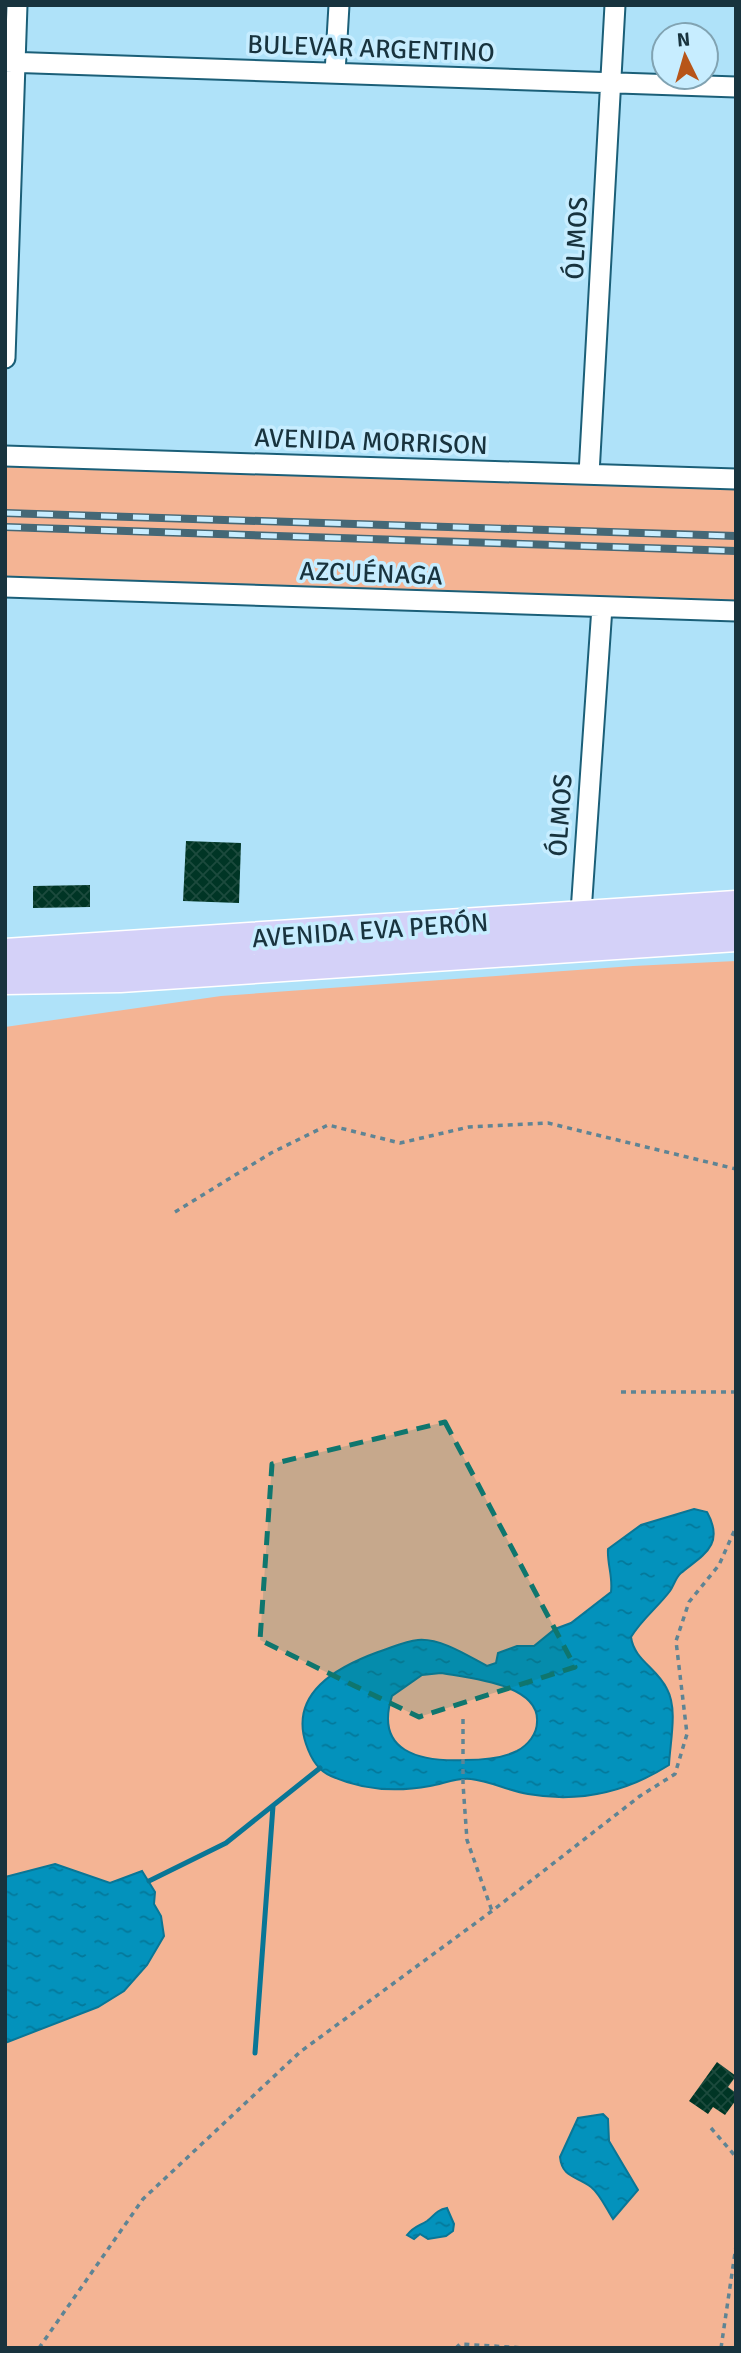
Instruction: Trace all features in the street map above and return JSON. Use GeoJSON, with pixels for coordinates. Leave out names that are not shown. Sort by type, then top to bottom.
{"type":"FeatureCollection","features":[{"type":"Feature","properties":{"kind":"main road","name":"AVENIDA EVA PERÓN"},"geometry":{"type":"LineString","coordinates":[[5,978],[120,976],[580,930],[736,906]]}},
{"type":"Feature","properties":{"kind":"main road","name":"AVENIDA EVA PERÓN"},"geometry":{"type":"LineString","coordinates":[[5,955],[580,930],[736,935]]}},
{"type":"Feature","properties":{"kind":"street"},"geometry":{"type":"LineString","coordinates":[[5,358],[11,63],[17,5]]}},
{"type":"Feature","properties":{"kind":"street"},"geometry":{"type":"LineString","coordinates":[[335,74],[339,5]]}},
{"type":"Feature","properties":{"kind":"street","name":"ÓLMOS"},"geometry":{"type":"LineString","coordinates":[[589,474],[615,5]]}},
{"type":"Feature","properties":{"kind":"street","name":"BULEVAR ARGENTINO"},"geometry":{"type":"LineString","coordinates":[[11,63],[736,87]]}},
{"type":"Feature","properties":{"kind":"street","name":"AVENIDA MORRISON"},"geometry":{"type":"LineString","coordinates":[[5,456],[736,479]]}},
{"type":"Feature","properties":{"kind":"street","name":"AZCUÉNAGA"},"geometry":{"type":"LineString","coordinates":[[5,587],[736,611]]}},
{"type":"Feature","properties":{"kind":"street","name":"ÓLMOS"},"geometry":{"type":"LineString","coordinates":[[580,930],[602,607]]}},
{"type":"Feature","properties":{"kind":"path"},"geometry":{"type":"LineString","coordinates":[[175,1212],[271,1153],[328,1125],[400,1143],[469,1127],[548,1123],[736,1169]]}},
{"type":"Feature","properties":{"kind":"path"},"geometry":{"type":"LineString","coordinates":[[621,1392],[736,1392]]}},
{"type":"Feature","properties":{"kind":"path"},"geometry":{"type":"LineString","coordinates":[[39,2348],[143,2199],[300,2052],[492,1911],[640,1796],[675,1774],[687,1734],[676,1641],[689,1602],[719,1564],[736,1527]]}},
{"type":"Feature","properties":{"kind":"path"},"geometry":{"type":"LineString","coordinates":[[463,1719],[462,1755],[467,1840],[492,1911]]}},
{"type":"Feature","properties":{"kind":"path"},"geometry":{"type":"LineString","coordinates":[[712,2128],[736,2157]]}},
{"type":"Feature","properties":{"kind":"path"},"geometry":{"type":"LineString","coordinates":[[720,2348],[736,2246]]}},
{"type":"Feature","properties":{"kind":"path"},"geometry":{"type":"LineString","coordinates":[[456,2348],[460,2344],[525,2348]]}},
{"type":"Feature","properties":{"kind":"highlighted area"},"geometry":{"type":"Polygon","coordinates":[[[445,1422],[575,1667],[419,1717],[260,1640],[272,1464],[445,1422]]]}},
{"type":"Feature","properties":{"kind":"shaded area"},"geometry":{"type":"Polygon","coordinates":[[[5,456],[736,479],[736,611],[5,587],[5,456]]]}},
{"type":"Feature","properties":{"kind":"shaded area"},"geometry":{"type":"Polygon","coordinates":[[[736,961],[736,2348],[5,2348],[5,1027],[221,996],[736,961]]]}},
{"type":"Feature","properties":{"kind":"water"},"geometry":{"type":"Polygon","coordinates":[[[694,1509],[707,1512],[714,1533],[709,1549],[679,1575],[670,1591],[631,1637],[636,1652],[658,1675],[670,1697],[673,1716],[669,1765],[636,1783],[618,1789],[565,1797],[528,1794],[466,1779],[405,1789],[367,1787],[331,1776],[315,1763],[306,1744],[304,1710],[310,1696],[333,1674],[362,1658],[413,1641],[427,1640],[445,1645],[487,1666],[496,1663],[498,1653],[517,1646],[534,1646],[555,1629],[571,1623],[611,1592],[608,1549],[641,1525],[694,1509]],[[441,1673],[422,1675],[392,1696],[388,1715],[389,1730],[395,1741],[405,1750],[432,1759],[478,1760],[511,1754],[534,1735],[537,1722],[535,1709],[515,1691],[501,1685],[441,1673]]]}},
{"type":"Feature","properties":{"kind":"water"},"geometry":{"type":"Polygon","coordinates":[[[55,1864],[110,1883],[142,1871],[155,1892],[154,1904],[161,1916],[164,1936],[147,1965],[124,1991],[98,2007],[5,2043],[5,1877],[55,1864]]]}},
{"type":"Feature","properties":{"kind":"water"},"geometry":{"type":"Polygon","coordinates":[[[603,2114],[608,2119],[609,2141],[638,2190],[613,2219],[594,2190],[567,2173],[560,2157],[578,2118],[603,2114]]]}},
{"type":"Feature","properties":{"kind":"water"},"geometry":{"type":"Polygon","coordinates":[[[447,2208],[454,2224],[453,2231],[446,2236],[428,2239],[420,2234],[414,2239],[407,2235],[414,2228],[447,2208]]]}},
{"type":"Feature","properties":{"kind":"building"},"geometry":{"type":"Polygon","coordinates":[[[186,841],[241,843],[239,903],[183,901],[186,841]]]}},
{"type":"Feature","properties":{"kind":"building"},"geometry":{"type":"Polygon","coordinates":[[[90,885],[90,907],[33,908],[33,886],[90,885]]]}},
{"type":"Feature","properties":{"kind":"building"},"geometry":{"type":"Polygon","coordinates":[[[717,2062],[736,2076],[728,2087],[736,2093],[736,2100],[725,2115],[713,2107],[708,2114],[689,2101],[717,2062]]]}},
{"type":"Feature","properties":{"kind":"waterway"},"geometry":{"type":"LineString","coordinates":[[149,1881],[226,1843],[320,1768]]}},
{"type":"Feature","properties":{"kind":"waterway"},"geometry":{"type":"LineString","coordinates":[[255,2053],[273,1806]]}},
{"type":"Feature","properties":{"kind":"railway"},"geometry":{"type":"LineString","coordinates":[[5,513],[736,536]]}},
{"type":"Feature","properties":{"kind":"railway"},"geometry":{"type":"LineString","coordinates":[[5,527],[736,551]]}}]}
